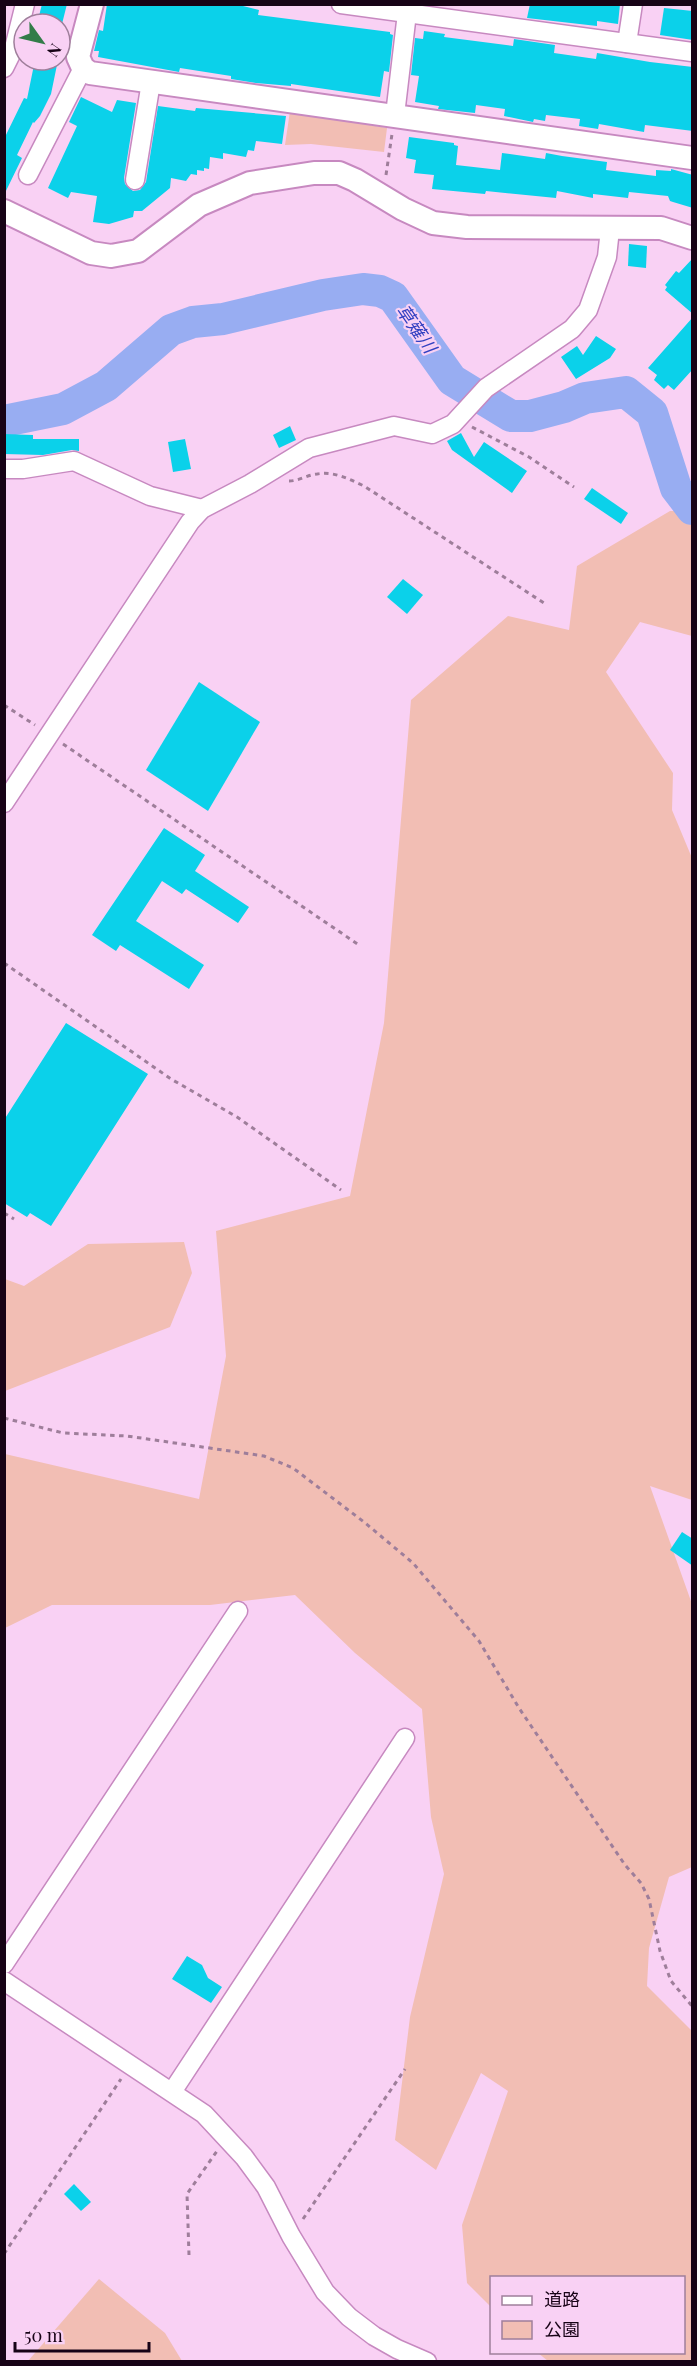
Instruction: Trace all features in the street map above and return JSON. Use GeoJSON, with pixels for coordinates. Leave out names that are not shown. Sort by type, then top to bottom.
{"type":"FeatureCollection","features":[{"type":"Feature","properties":{"kind":"street"},"geometry":{"type":"LineString","coordinates":[[4,68],[14,48],[25,4]]}},
{"type":"Feature","properties":{"kind":"street"},"geometry":{"type":"LineString","coordinates":[[92,4],[78,57],[83,68],[90,73],[394,122],[693,158]]}},
{"type":"Feature","properties":{"kind":"street"},"geometry":{"type":"LineString","coordinates":[[341,4],[693,52]]}},
{"type":"Feature","properties":{"kind":"street"},"geometry":{"type":"LineString","coordinates":[[627,43],[633,4]]}},
{"type":"Feature","properties":{"kind":"street"},"geometry":{"type":"LineString","coordinates":[[394,122],[407,13]]}},
{"type":"Feature","properties":{"kind":"street"},"geometry":{"type":"LineString","coordinates":[[28,175],[83,68]]}},
{"type":"Feature","properties":{"kind":"street"},"geometry":{"type":"LineString","coordinates":[[135,180],[151,82]]}},
{"type":"Feature","properties":{"kind":"street"},"geometry":{"type":"LineString","coordinates":[[4,211],[91,253],[111,256],[138,251],[199,205],[250,183],[314,173],[339,173],[433,223],[467,227],[661,228],[693,238]]}},
{"type":"Feature","properties":{"kind":"street"},"geometry":{"type":"LineString","coordinates":[[4,803],[190,522],[202,509],[309,448],[394,426],[432,434],[453,424],[486,388],[572,329],[588,310],[607,257],[610,229]]}},
{"type":"Feature","properties":{"kind":"street"},"geometry":{"type":"LineString","coordinates":[[4,469],[23,470],[74,460],[150,496],[202,509]]}},
{"type":"Feature","properties":{"kind":"street"},"geometry":{"type":"LineString","coordinates":[[4,1964],[238,1611]]}},
{"type":"Feature","properties":{"kind":"street"},"geometry":{"type":"LineString","coordinates":[[172,2092],[405,1738]]}},
{"type":"Feature","properties":{"kind":"street"},"geometry":{"type":"LineString","coordinates":[[4,1981],[204,2114],[226,2137],[266,2187],[291,2236],[325,2292],[349,2317],[397,2349],[427,2361]]}},
{"type":"Feature","properties":{"kind":"path"},"geometry":{"type":"LineString","coordinates":[[385,184],[394,122]]}},
{"type":"Feature","properties":{"kind":"path"},"geometry":{"type":"LineString","coordinates":[[457,420],[529,457],[574,487]]}},
{"type":"Feature","properties":{"kind":"path"},"geometry":{"type":"LineString","coordinates":[[265,474],[279,482],[296,481],[317,474],[335,474],[350,479],[382,497],[547,605]]}},
{"type":"Feature","properties":{"kind":"path"},"geometry":{"type":"LineString","coordinates":[[4,705],[359,945]]}},
{"type":"Feature","properties":{"kind":"path"},"geometry":{"type":"LineString","coordinates":[[4,963],[171,1079],[237,1117],[341,1190]]}},
{"type":"Feature","properties":{"kind":"path"},"geometry":{"type":"LineString","coordinates":[[4,1213],[14,1219]]}},
{"type":"Feature","properties":{"kind":"path"},"geometry":{"type":"LineString","coordinates":[[4,1419],[63,1433],[127,1436],[264,1456],[293,1468],[413,1563],[479,1641],[519,1708],[625,1865],[641,1883],[649,1899],[660,1951],[671,1981],[693,2006]]}},
{"type":"Feature","properties":{"kind":"path"},"geometry":{"type":"LineString","coordinates":[[4,2254],[130,2065]]}},
{"type":"Feature","properties":{"kind":"path"},"geometry":{"type":"LineString","coordinates":[[291,2236],[405,2069]]}},
{"type":"Feature","properties":{"kind":"path"},"geometry":{"type":"LineString","coordinates":[[189,2255],[187,2194],[226,2137]]}},
{"type":"Feature","properties":{"kind":"green space"},"geometry":{"type":"Polygon","coordinates":[[[290,111],[387,128],[384,152],[311,144],[285,145],[290,111]]]}},
{"type":"Feature","properties":{"kind":"green space"},"geometry":{"type":"Polygon","coordinates":[[[670,511],[692,511],[692,636],[640,622],[606,672],[673,773],[672,810],[692,858],[692,1500],[650,1486],[692,1604],[692,1867],[669,1877],[649,1948],[647,1986],[692,2031],[692,2361],[548,2361],[539,2354],[685,2354],[685,2276],[490,2276],[490,2306],[467,2283],[462,2225],[508,2091],[481,2073],[436,2170],[395,2140],[410,2017],[444,1874],[431,1817],[422,1709],[355,1653],[295,1595],[210,1605],[52,1605],[5,1628],[5,1454],[199,1499],[226,1356],[216,1231],[350,1196],[384,1023],[411,700],[508,616],[569,630],[577,566],[670,511]]]}},
{"type":"Feature","properties":{"kind":"green space"},"geometry":{"type":"Polygon","coordinates":[[[184,1242],[192,1273],[170,1327],[5,1391],[5,1279],[24,1286],[88,1244],[184,1242]]]}},
{"type":"Feature","properties":{"kind":"green space"},"geometry":{"type":"Polygon","coordinates":[[[99,2279],[165,2333],[182,2361],[28,2361],[99,2279]]]}},
{"type":"Feature","properties":{"kind":"building"},"geometry":{"type":"Polygon","coordinates":[[[42,4],[67,4],[65,12],[40,12],[42,4]]]}},
{"type":"Feature","properties":{"kind":"building"},"geometry":{"type":"Polygon","coordinates":[[[107,4],[235,4],[259,10],[258,15],[390,32],[393,35],[389,72],[384,71],[380,97],[291,84],[291,86],[256,83],[231,79],[231,76],[180,68],[179,72],[98,57],[99,51],[94,51],[99,30],[103,31],[107,4]]]}},
{"type":"Feature","properties":{"kind":"building"},"geometry":{"type":"Polygon","coordinates":[[[530,4],[620,4],[618,24],[597,21],[597,26],[527,18],[530,4]]]}},
{"type":"Feature","properties":{"kind":"building"},"geometry":{"type":"Polygon","coordinates":[[[664,8],[693,11],[693,40],[660,35],[664,8]]]}},
{"type":"Feature","properties":{"kind":"building"},"geometry":{"type":"Polygon","coordinates":[[[424,31],[445,34],[444,37],[513,46],[514,39],[555,45],[554,53],[596,59],[597,53],[693,67],[693,131],[645,125],[644,132],[599,124],[598,129],[579,126],[580,119],[546,115],[545,121],[534,119],[533,122],[504,116],[505,109],[476,105],[475,113],[438,109],[439,106],[415,102],[419,76],[411,75],[415,38],[423,39],[424,31]]]}},
{"type":"Feature","properties":{"kind":"building"},"geometry":{"type":"Polygon","coordinates":[[[33,72],[56,72],[51,94],[40,116],[33,122],[17,155],[22,158],[4,195],[4,139],[24,98],[27,99],[33,72]]]}},
{"type":"Feature","properties":{"kind":"building"},"geometry":{"type":"Polygon","coordinates":[[[81,97],[112,112],[117,100],[136,103],[124,178],[125,184],[133,191],[140,190],[146,182],[158,106],[195,111],[196,108],[286,116],[282,144],[256,141],[254,151],[248,150],[246,157],[223,153],[223,159],[210,157],[209,169],[197,170],[197,175],[191,174],[186,181],[171,178],[170,188],[142,211],[134,211],[133,217],[109,224],[93,222],[97,196],[71,192],[68,198],[48,188],[77,126],[69,122],[81,97]]]}},
{"type":"Feature","properties":{"kind":"building"},"geometry":{"type":"Polygon","coordinates":[[[409,137],[454,143],[458,146],[456,165],[500,170],[502,153],[545,159],[546,153],[607,162],[606,170],[656,176],[656,170],[671,171],[671,169],[693,175],[693,208],[670,201],[668,196],[629,192],[628,198],[593,194],[593,198],[557,191],[556,198],[486,191],[485,194],[432,189],[434,175],[414,173],[416,160],[406,158],[409,137]]]}},
{"type":"Feature","properties":{"kind":"building"},"geometry":{"type":"Polygon","coordinates":[[[629,244],[647,246],[646,268],[628,266],[629,244]]]}},
{"type":"Feature","properties":{"kind":"building"},"geometry":{"type":"Polygon","coordinates":[[[693,258],[693,314],[665,290],[667,287],[665,285],[676,271],[679,273],[693,258]]]}},
{"type":"Feature","properties":{"kind":"building"},"geometry":{"type":"Polygon","coordinates":[[[693,317],[693,369],[674,390],[668,385],[664,389],[654,380],[657,375],[648,368],[693,317]]]}},
{"type":"Feature","properties":{"kind":"building"},"geometry":{"type":"Polygon","coordinates":[[[596,336],[616,349],[610,358],[576,379],[561,357],[577,346],[583,355],[596,336]]]}},
{"type":"Feature","properties":{"kind":"building"},"geometry":{"type":"Polygon","coordinates":[[[290,426],[296,440],[279,448],[273,435],[290,426]]]}},
{"type":"Feature","properties":{"kind":"building"},"geometry":{"type":"Polygon","coordinates":[[[461,433],[474,457],[484,442],[527,471],[512,493],[452,450],[447,441],[461,433]]]}},
{"type":"Feature","properties":{"kind":"building"},"geometry":{"type":"Polygon","coordinates":[[[4,434],[33,435],[33,439],[79,439],[79,451],[43,455],[4,454],[4,434]]]}},
{"type":"Feature","properties":{"kind":"building"},"geometry":{"type":"Polygon","coordinates":[[[185,439],[191,469],[173,472],[168,442],[185,439]]]}},
{"type":"Feature","properties":{"kind":"building"},"geometry":{"type":"Polygon","coordinates":[[[592,488],[628,513],[621,524],[584,499],[592,488]]]}},
{"type":"Feature","properties":{"kind":"building"},"geometry":{"type":"Polygon","coordinates":[[[403,579],[423,595],[407,614],[387,597],[403,579]]]}},
{"type":"Feature","properties":{"kind":"building"},"geometry":{"type":"Polygon","coordinates":[[[199,682],[260,722],[208,811],[146,770],[199,682]]]}},
{"type":"Feature","properties":{"kind":"building"},"geometry":{"type":"Polygon","coordinates":[[[164,828],[205,855],[195,871],[249,907],[238,923],[186,889],[182,894],[162,881],[136,921],[204,965],[189,989],[120,945],[116,951],[92,935],[164,828]]]}},
{"type":"Feature","properties":{"kind":"building"},"geometry":{"type":"Polygon","coordinates":[[[66,1023],[148,1074],[51,1226],[30,1213],[27,1217],[4,1203],[4,1120],[66,1023]]]}},
{"type":"Feature","properties":{"kind":"building"},"geometry":{"type":"Polygon","coordinates":[[[682,1532],[693,1539],[693,1566],[670,1550],[682,1532]]]}},
{"type":"Feature","properties":{"kind":"building"},"geometry":{"type":"Polygon","coordinates":[[[187,1956],[202,1965],[208,1978],[222,1987],[211,2003],[172,1979],[187,1956]]]}},
{"type":"Feature","properties":{"kind":"building"},"geometry":{"type":"Polygon","coordinates":[[[74,2184],[91,2202],[81,2211],[64,2194],[74,2184]]]}},
{"type":"Feature","properties":{"kind":"waterway","name":"草薙川"},"geometry":{"type":"LineString","coordinates":[[4,421],[63,409],[106,386],[171,330],[193,322],[223,319],[323,295],[363,289],[380,291],[393,297],[452,380],[511,416],[530,416],[564,407],[585,398],[626,392],[652,413],[676,488],[692,509]]}}]}
